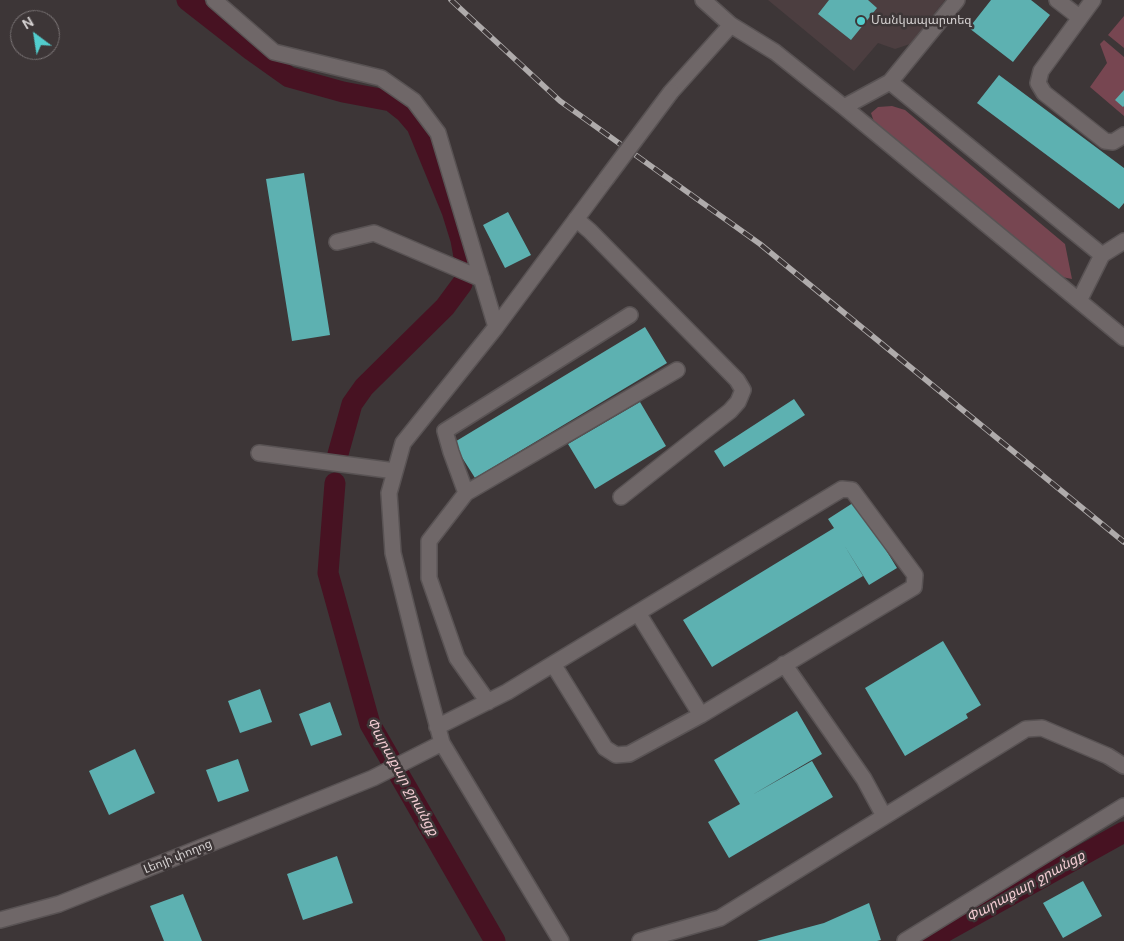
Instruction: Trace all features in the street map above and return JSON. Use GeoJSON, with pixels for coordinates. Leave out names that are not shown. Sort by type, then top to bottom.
{"type":"FeatureCollection","features":[{"type":"Feature","properties":{"kind":"street"},"geometry":{"type":"LineString","coordinates":[[214,0],[274,52],[380,78],[414,101],[438,133],[496,326]]}},
{"type":"Feature","properties":{"kind":"street"},"geometry":{"type":"LineString","coordinates":[[703,0],[731,25],[775,52],[844,107],[1124,338]]}},
{"type":"Feature","properties":{"kind":"street"},"geometry":{"type":"LineString","coordinates":[[844,107],[890,82],[957,0]]}},
{"type":"Feature","properties":{"kind":"street"},"geometry":{"type":"LineString","coordinates":[[1057,0],[1079,17]]}},
{"type":"Feature","properties":{"kind":"street"},"geometry":{"type":"LineString","coordinates":[[1093,0],[1041,71],[1038,83],[1044,93],[1105,140],[1113,142],[1124,135]]}},
{"type":"Feature","properties":{"kind":"street"},"geometry":{"type":"LineString","coordinates":[[561,941],[442,743],[394,553],[389,493],[404,443],[496,326],[671,92],[731,25]]}},
{"type":"Feature","properties":{"kind":"street"},"geometry":{"type":"LineString","coordinates":[[890,82],[1102,255]]}},
{"type":"Feature","properties":{"kind":"street"},"geometry":{"type":"LineString","coordinates":[[576,219],[737,380],[743,390],[738,402],[730,411],[621,497]]}},
{"type":"Feature","properties":{"kind":"street"},"geometry":{"type":"LineString","coordinates":[[337,242],[374,233],[482,279]]}},
{"type":"Feature","properties":{"kind":"street"},"geometry":{"type":"LineString","coordinates":[[1080,301],[1102,255],[1124,241]]}},
{"type":"Feature","properties":{"kind":"street"},"geometry":{"type":"LineString","coordinates":[[466,493],[445,430],[630,315]]}},
{"type":"Feature","properties":{"kind":"street"},"geometry":{"type":"LineString","coordinates":[[488,702],[458,658],[429,578],[429,541],[466,493],[677,370]]}},
{"type":"Feature","properties":{"kind":"street"},"geometry":{"type":"LineString","coordinates":[[259,453],[395,471]]}},
{"type":"Feature","properties":{"kind":"street"},"geometry":{"type":"LineString","coordinates":[[438,727],[507,692],[553,664],[638,613],[842,489],[852,490],[915,575],[914,587],[701,715],[629,754],[616,755],[605,748],[553,664]]}},
{"type":"Feature","properties":{"kind":"street"},"geometry":{"type":"LineString","coordinates":[[638,613],[701,715]]}},
{"type":"Feature","properties":{"kind":"street"},"geometry":{"type":"LineString","coordinates":[[784,664],[864,780],[884,816]]}},
{"type":"Feature","properties":{"kind":"street"},"geometry":{"type":"LineString","coordinates":[[640,941],[720,918],[1026,729],[1042,728],[1108,756],[1124,766]]}},
{"type":"Feature","properties":{"kind":"street","name":"Լեոյի փողոց"},"geometry":{"type":"LineString","coordinates":[[0,920],[59,904],[354,786],[442,743]]}},
{"type":"Feature","properties":{"kind":"street"},"geometry":{"type":"LineString","coordinates":[[905,941],[1124,806]]}},
{"type":"Feature","properties":{"kind":"shaded area","name":"Մանկապարտեզ"},"geometry":{"type":"Polygon","coordinates":[[[768,0],[945,0],[910,44],[895,49],[878,43],[854,71],[768,0]]]}},
{"type":"Feature","properties":{"kind":"shaded area"},"geometry":{"type":"Polygon","coordinates":[[[1124,16],[1124,48],[1108,35],[1124,16]]]}},
{"type":"Feature","properties":{"kind":"shaded area"},"geometry":{"type":"Polygon","coordinates":[[[1104,40],[1124,57],[1124,116],[1090,87],[1107,63],[1100,44],[1104,40]]]}},
{"type":"Feature","properties":{"kind":"shaded area"},"geometry":{"type":"Polygon","coordinates":[[[892,106],[905,110],[1065,244],[1072,279],[1062,277],[876,128],[871,113],[878,107],[892,106]]]}},
{"type":"Feature","properties":{"kind":"building","name":"Մանկապարտեզ"},"geometry":{"type":"Polygon","coordinates":[[[829,0],[868,0],[877,8],[851,40],[818,14],[829,0]]]}},
{"type":"Feature","properties":{"kind":"building"},"geometry":{"type":"Polygon","coordinates":[[[991,0],[1031,0],[1050,15],[1013,62],[969,28],[991,0]]]}},
{"type":"Feature","properties":{"kind":"building"},"geometry":{"type":"Polygon","coordinates":[[[999,75],[1124,168],[1124,203],[1119,209],[977,103],[999,75]]]}},
{"type":"Feature","properties":{"kind":"building"},"geometry":{"type":"Polygon","coordinates":[[[1124,90],[1124,106],[1123,107],[1115,100],[1124,90]]]}},
{"type":"Feature","properties":{"kind":"building"},"geometry":{"type":"Polygon","coordinates":[[[304,173],[330,335],[292,341],[266,179],[304,173]]]}},
{"type":"Feature","properties":{"kind":"building"},"geometry":{"type":"Polygon","coordinates":[[[508,212],[531,255],[505,268],[483,225],[508,212]]]}},
{"type":"Feature","properties":{"kind":"building"},"geometry":{"type":"Polygon","coordinates":[[[645,327],[667,363],[475,478],[453,443],[645,327]]]}},
{"type":"Feature","properties":{"kind":"building"},"geometry":{"type":"Polygon","coordinates":[[[794,399],[805,415],[724,467],[714,451],[794,399]]]}},
{"type":"Feature","properties":{"kind":"building"},"geometry":{"type":"Polygon","coordinates":[[[640,402],[666,446],[595,489],[568,444],[640,402]]]}},
{"type":"Feature","properties":{"kind":"building"},"geometry":{"type":"Polygon","coordinates":[[[856,501],[897,568],[869,585],[844,545],[863,576],[712,667],[683,620],[834,528],[828,519],[856,501]]]}},
{"type":"Feature","properties":{"kind":"building"},"geometry":{"type":"Polygon","coordinates":[[[943,641],[981,705],[966,714],[968,718],[905,756],[865,688],[943,641]]]}},
{"type":"Feature","properties":{"kind":"building"},"geometry":{"type":"Polygon","coordinates":[[[260,689],[272,722],[240,733],[228,701],[260,689]]]}},
{"type":"Feature","properties":{"kind":"building"},"geometry":{"type":"Polygon","coordinates":[[[330,702],[342,735],[311,746],[299,714],[330,702]]]}},
{"type":"Feature","properties":{"kind":"building"},"geometry":{"type":"Polygon","coordinates":[[[797,711],[822,754],[752,795],[812,761],[833,797],[729,858],[708,822],[740,804],[714,760],[797,711]]]}},
{"type":"Feature","properties":{"kind":"building"},"geometry":{"type":"Polygon","coordinates":[[[135,749],[155,793],[109,815],[89,771],[135,749]]]}},
{"type":"Feature","properties":{"kind":"building"},"geometry":{"type":"Polygon","coordinates":[[[238,759],[249,791],[218,802],[206,770],[238,759]]]}},
{"type":"Feature","properties":{"kind":"building"},"geometry":{"type":"Polygon","coordinates":[[[337,856],[353,903],[303,920],[287,874],[337,856]]]}},
{"type":"Feature","properties":{"kind":"building"},"geometry":{"type":"Polygon","coordinates":[[[1083,881],[1102,916],[1063,938],[1043,903],[1083,881]]]}},
{"type":"Feature","properties":{"kind":"building"},"geometry":{"type":"Polygon","coordinates":[[[183,894],[202,941],[164,941],[150,906],[183,894]]]}},
{"type":"Feature","properties":{"kind":"building"},"geometry":{"type":"Polygon","coordinates":[[[869,903],[881,940],[757,941],[824,923],[869,903]]]}},
{"type":"Feature","properties":{"kind":"waterway","name":"Փարաքար ջրանցք"},"geometry":{"type":"LineString","coordinates":[[187,0],[289,77],[343,92],[391,101],[405,112],[417,126],[452,211],[461,240],[466,267]]}},
{"type":"Feature","properties":{"kind":"waterway","name":"Փարաքար ջրանցք"},"geometry":{"type":"LineString","coordinates":[[338,454],[352,404],[364,387],[445,307],[462,284]]}},
{"type":"Feature","properties":{"kind":"waterway","name":"Փարաքար ջրանցք"},"geometry":{"type":"LineString","coordinates":[[335,483],[328,573],[370,724],[495,941]]}},
{"type":"Feature","properties":{"kind":"waterway","name":"Փարաքար ջրանցք"},"geometry":{"type":"LineString","coordinates":[[928,941],[1124,832]]}},
{"type":"Feature","properties":{"kind":"railway"},"geometry":{"type":"LineString","coordinates":[[451,0],[560,101],[760,244],[1124,542]]}},
{"type":"Feature","properties":{"kind":"place","name":"Մանկապարտեզ"},"geometry":{"type":"Point","coordinates":[861,21]}}]}
